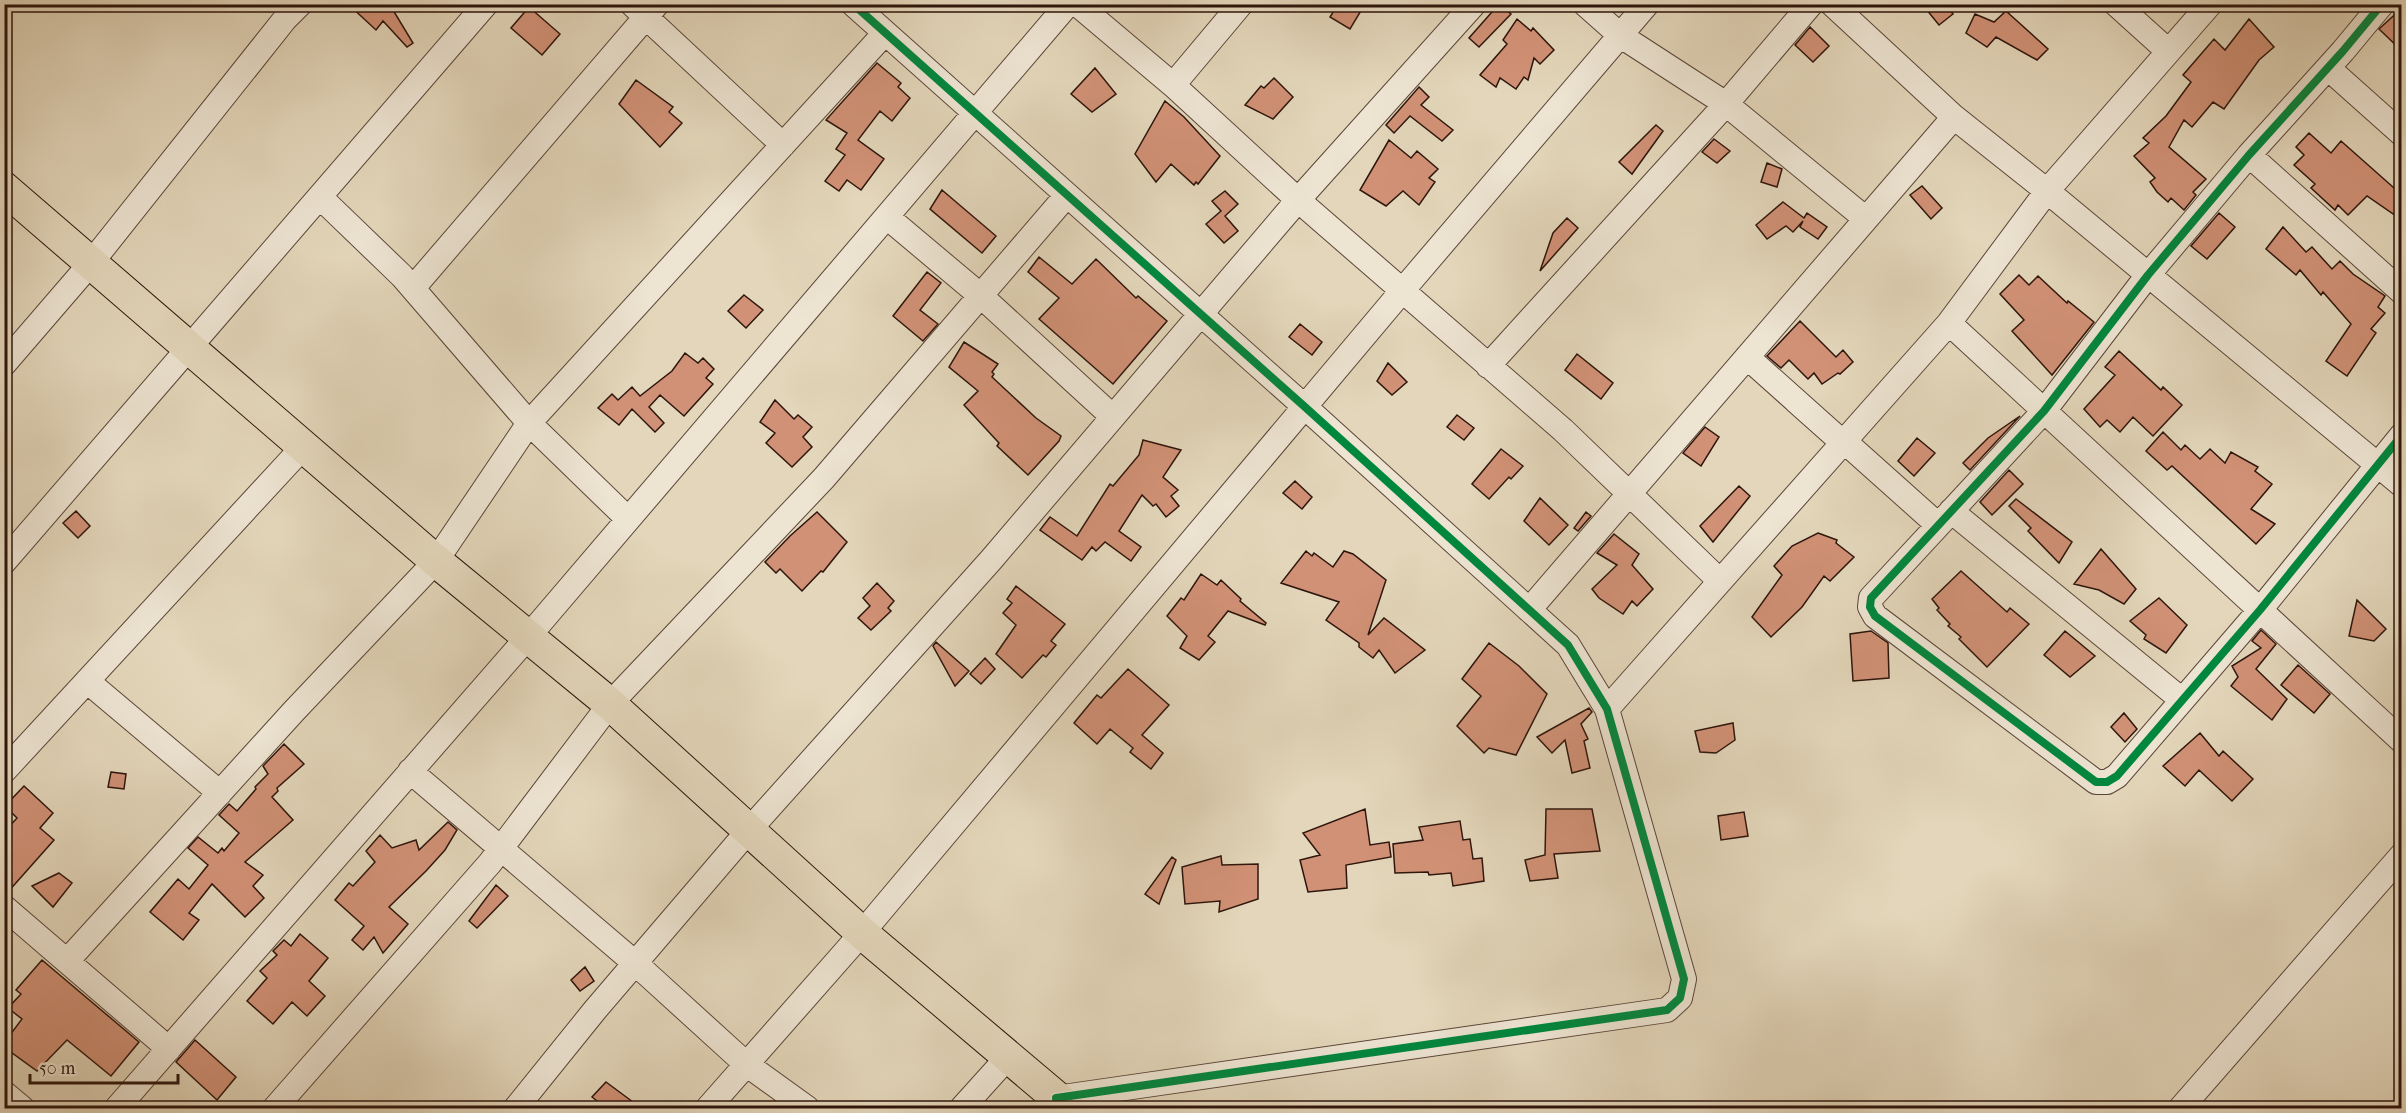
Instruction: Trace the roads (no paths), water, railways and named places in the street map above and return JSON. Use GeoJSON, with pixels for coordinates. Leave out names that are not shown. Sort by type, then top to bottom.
{"type":"FeatureCollection","features":[{"type":"Feature","properties":{"kind":"main road"},"geometry":{"type":"LineString","coordinates":[[4,188],[436,561],[610,704],[862,933],[1061,1105]]}},
{"type":"Feature","properties":{"kind":"street"},"geometry":{"type":"LineString","coordinates":[[4,364],[92,263],[300,4]]}},
{"type":"Feature","properties":{"kind":"street"},"geometry":{"type":"LineString","coordinates":[[4,562],[486,4]]}},
{"type":"Feature","properties":{"kind":"street"},"geometry":{"type":"LineString","coordinates":[[853,4],[1568,645],[1607,709],[1684,979],[1680,998],[1667,1010],[1061,1105]]}},
{"type":"Feature","properties":{"kind":"street"},"geometry":{"type":"LineString","coordinates":[[117,1108],[527,638],[1068,4]]}},
{"type":"Feature","properties":{"kind":"street"},"geometry":{"type":"LineString","coordinates":[[1077,4],[1173,85],[1298,200],[1563,430],[1720,581]]}},
{"type":"Feature","properties":{"kind":"street"},"geometry":{"type":"LineString","coordinates":[[1173,85],[1241,4]]}},
{"type":"Feature","properties":{"kind":"street"},"geometry":{"type":"LineString","coordinates":[[516,1108],[635,963],[749,830],[991,560],[1298,200],[1474,4]]}},
{"type":"Feature","properties":{"kind":"street"},"geometry":{"type":"LineString","coordinates":[[1585,4],[1621,36],[1726,104],[1866,219]]}},
{"type":"Feature","properties":{"kind":"street"},"geometry":{"type":"LineString","coordinates":[[708,1108],[862,933],[1402,291],[1647,4]]}},
{"type":"Feature","properties":{"kind":"street"},"geometry":{"type":"LineString","coordinates":[[1488,366],[1726,104],[1811,4]]}},
{"type":"Feature","properties":{"kind":"street"},"geometry":{"type":"LineString","coordinates":[[1832,4],[1954,117],[2047,191],[2402,485]]}},
{"type":"Feature","properties":{"kind":"street"},"geometry":{"type":"LineString","coordinates":[[2116,4],[2168,51]]}},
{"type":"Feature","properties":{"kind":"street"},"geometry":{"type":"LineString","coordinates":[[1607,709],[1949,323],[2047,191],[2210,4]]}},
{"type":"Feature","properties":{"kind":"street"},"geometry":{"type":"LineString","coordinates":[[2382,4],[2328,68],[2249,154],[2148,275],[2044,411],[1871,598],[1870,607],[1875,616],[2096,782],[2108,782],[2117,776],[2260,610],[2402,435]]}},
{"type":"Feature","properties":{"kind":"street"},"geometry":{"type":"LineString","coordinates":[[413,288],[645,9],[783,145]]}},
{"type":"Feature","properties":{"kind":"street"},"geometry":{"type":"LineString","coordinates":[[67,961],[436,561],[529,423],[885,33]]}},
{"type":"Feature","properties":{"kind":"street"},"geometry":{"type":"LineString","coordinates":[[2328,68],[2402,134]]}},
{"type":"Feature","properties":{"kind":"street"},"geometry":{"type":"LineString","coordinates":[[1529,610],[1954,117]]}},
{"type":"Feature","properties":{"kind":"street"},"geometry":{"type":"LineString","coordinates":[[2249,154],[2402,292]]}},
{"type":"Feature","properties":{"kind":"street"},"geometry":{"type":"LineString","coordinates":[[275,1108],[500,849],[610,704],[824,478],[1067,195]]}},
{"type":"Feature","properties":{"kind":"street"},"geometry":{"type":"LineString","coordinates":[[320,197],[413,288],[529,423],[627,519]]}},
{"type":"Feature","properties":{"kind":"street"},"geometry":{"type":"LineString","coordinates":[[887,217],[981,296],[1113,417]]}},
{"type":"Feature","properties":{"kind":"street"},"geometry":{"type":"LineString","coordinates":[[1949,323],[2402,741]]}},
{"type":"Feature","properties":{"kind":"street"},"geometry":{"type":"LineString","coordinates":[[1747,357],[1841,441],[1796,401]]}},
{"type":"Feature","properties":{"kind":"street"},"geometry":{"type":"LineString","coordinates":[[1844,441],[2182,700]]}},
{"type":"Feature","properties":{"kind":"street"},"geometry":{"type":"LineString","coordinates":[[4,771],[304,446]]}},
{"type":"Feature","properties":{"kind":"street"},"geometry":{"type":"LineString","coordinates":[[87,681],[220,793]]}},
{"type":"Feature","properties":{"kind":"street"},"geometry":{"type":"LineString","coordinates":[[410,771],[635,963],[746,1064],[807,1108]]}},
{"type":"Feature","properties":{"kind":"street"},"geometry":{"type":"LineString","coordinates":[[2181,1108],[2402,855]]}},
{"type":"Feature","properties":{"kind":"street"},"geometry":{"type":"LineString","coordinates":[[4,907],[168,1048]]}},
{"type":"Feature","properties":{"kind":"street"},"geometry":{"type":"LineString","coordinates":[[962,1108],[1008,1057]]}},
{"type":"Feature","properties":{"kind":"street"},"geometry":{"type":"LineString","coordinates":[[4,1093],[22,1108]]}}]}
